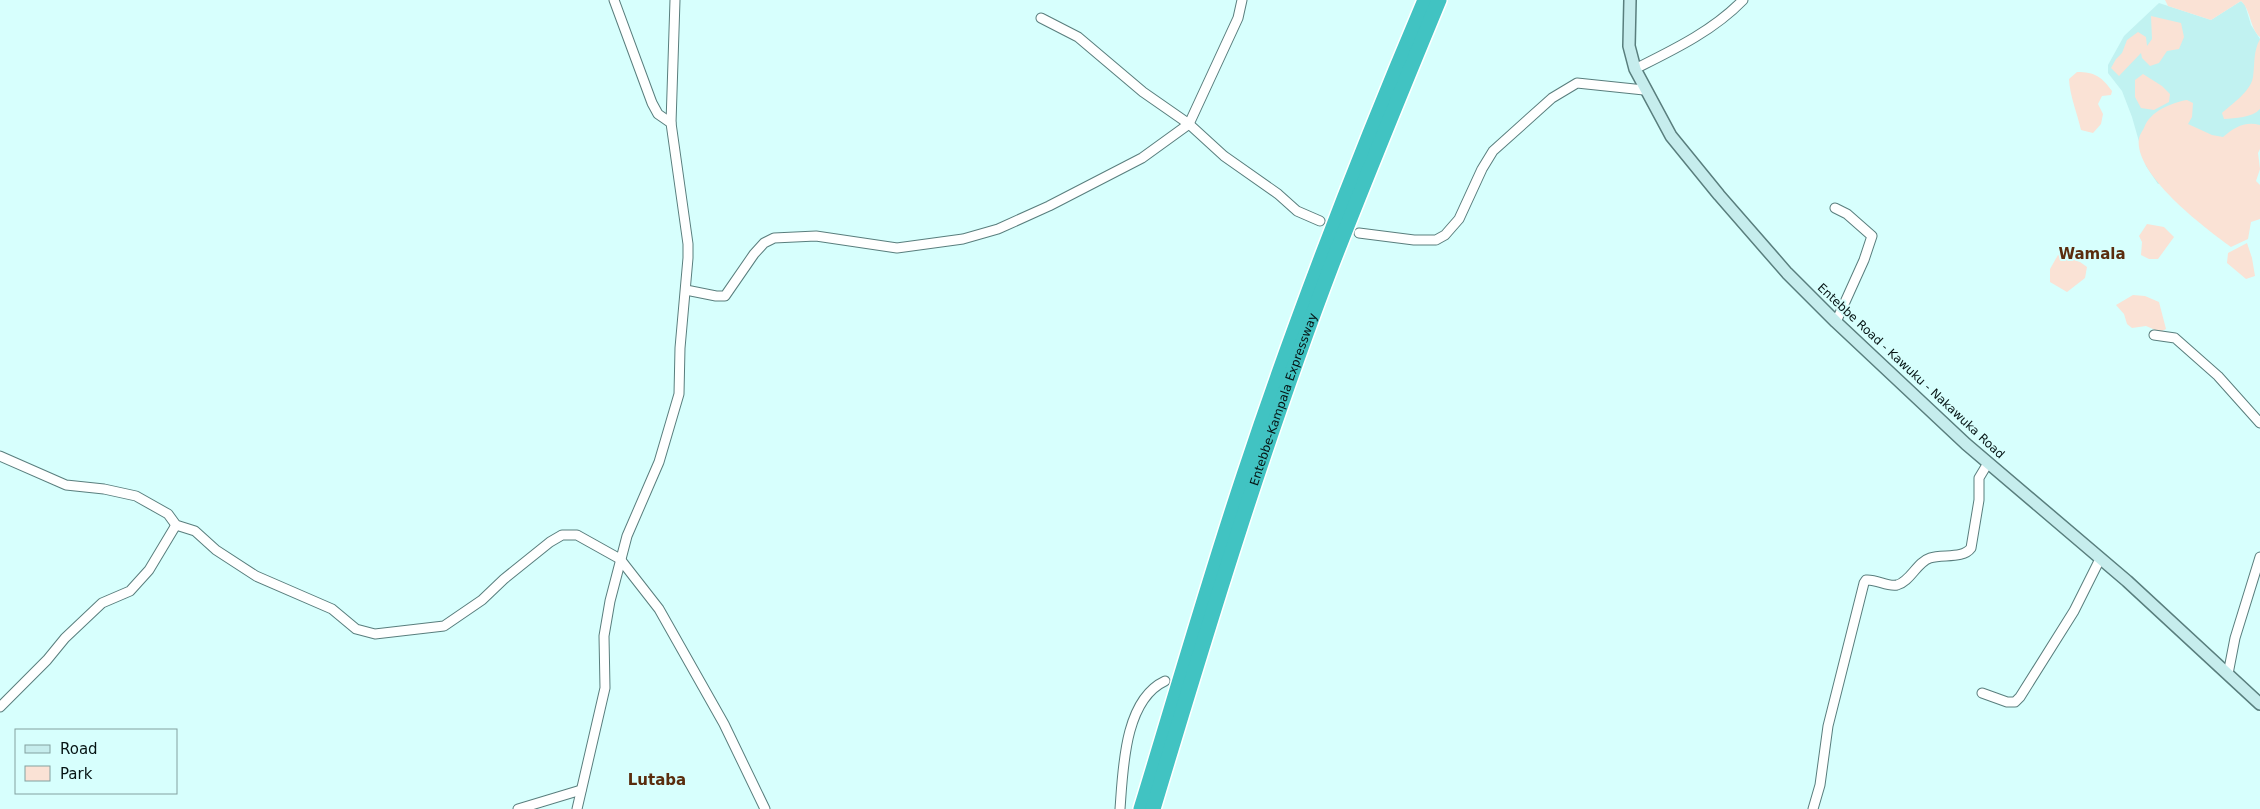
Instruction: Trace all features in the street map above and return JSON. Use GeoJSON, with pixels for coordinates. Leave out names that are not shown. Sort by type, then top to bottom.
{"type":"FeatureCollection","features":[{"type":"Feature","properties":{"kind":"highway","name":"Entebbe-Kampala Expressway"},"geometry":{"type":"LineString","coordinates":[[1141,809],[1244,475],[1280,371],[1351,182],[1425,0]]}},
{"type":"Feature","properties":{"kind":"highway","name":"Entebbe-Kampala Expressway"},"geometry":{"type":"LineString","coordinates":[[1153,809],[1211,618],[1282,406],[1332,265],[1440,0]]}},
{"type":"Feature","properties":{"kind":"main road","name":"Entebbe Road - Kawuku - Nakawuka Road"},"geometry":{"type":"LineString","coordinates":[[1630,0],[1629,46],[1635,69],[1644,90],[1671,136],[1689,160],[1787,273],[1836,322],[1988,463],[2134,587],[2260,704]]}},
{"type":"Feature","properties":{"kind":"street"},"geometry":{"type":"LineString","coordinates":[[614,0],[652,103],[658,114],[671,122]]}},
{"type":"Feature","properties":{"kind":"street"},"geometry":{"type":"LineString","coordinates":[[577,809],[605,688],[604,636],[620,559],[627,536],[658,462],[679,394],[680,348],[686,290],[688,244],[671,122],[676,0]]}},
{"type":"Feature","properties":{"kind":"street"},"geometry":{"type":"LineString","coordinates":[[686,290],[725,296],[754,254],[764,243],[774,238],[816,236],[897,248],[932,245],[998,229],[1049,206],[1142,158],[1189,124],[1238,18],[1242,0]]}},
{"type":"Feature","properties":{"kind":"street"},"geometry":{"type":"LineString","coordinates":[[1635,69],[1679,47],[1712,27],[1743,0]]}},
{"type":"Feature","properties":{"kind":"street"},"geometry":{"type":"LineString","coordinates":[[1041,18],[1078,37],[1143,92],[1189,124],[1224,156],[1278,194],[1297,211],[1320,221]]}},
{"type":"Feature","properties":{"kind":"street"},"geometry":{"type":"LineString","coordinates":[[1359,233],[1408,240],[1436,240],[1445,235],[1459,219],[1482,169],[1493,151],[1552,98],[1577,84],[1644,90]]}},
{"type":"Feature","properties":{"kind":"street"},"geometry":{"type":"LineString","coordinates":[[1835,208],[1847,214],[1872,236],[1864,260],[1836,322]]}},
{"type":"Feature","properties":{"kind":"street"},"geometry":{"type":"LineString","coordinates":[[2154,335],[2176,338],[2218,376],[2260,424]]}},
{"type":"Feature","properties":{"kind":"street"},"geometry":{"type":"LineString","coordinates":[[0,456],[66,484],[104,488],[136,496],[168,514],[176,525],[194,531],[216,550],[256,576],[332,609],[356,629],[375,634],[444,626],[482,600],[523,562],[562,535],[577,536],[620,559],[659,609],[724,724],[765,809]]}},
{"type":"Feature","properties":{"kind":"street"},"geometry":{"type":"LineString","coordinates":[[1812,809],[1820,785],[1828,726],[1864,583],[1866,580],[1871,580],[1892,585],[1900,584],[1922,562],[1931,558],[1962,554],[1968,551],[1971,548],[1979,500],[1979,478],[1988,463]]}},
{"type":"Feature","properties":{"kind":"street"},"geometry":{"type":"LineString","coordinates":[[0,707],[47,660],[65,638],[102,603],[130,591],[149,570],[176,525]]}},
{"type":"Feature","properties":{"kind":"street"},"geometry":{"type":"LineString","coordinates":[[2228,674],[2235,638],[2260,557]]}},
{"type":"Feature","properties":{"kind":"street"},"geometry":{"type":"LineString","coordinates":[[1982,693],[2007,702],[2015,702],[2020,697],[2074,611],[2100,559]]}},
{"type":"Feature","properties":{"kind":"street"},"geometry":{"type":"LineString","coordinates":[[1120,809],[1126,750],[1136,714],[1145,695],[1165,680]]}},
{"type":"Feature","properties":{"kind":"street"},"geometry":{"type":"LineString","coordinates":[[518,809],[581,790]]}},
{"type":"Feature","properties":{"kind":"shaded area"},"geometry":{"type":"Polygon","coordinates":[[[2241,1],[2245,5],[2251,25],[2260,39],[2260,148],[2158,184],[2146,166],[2132,117],[2122,91],[2108,73],[2108,65],[2124,36],[2159,3],[2211,20],[2241,1]]]}},
{"type":"Feature","properties":{"kind":"green space"},"geometry":{"type":"Polygon","coordinates":[[[2165,0],[2260,0],[2260,37],[2254,29],[2247,9],[2241,1],[2211,20],[2168,6],[2165,0]]]}},
{"type":"Feature","properties":{"kind":"green space"},"geometry":{"type":"Polygon","coordinates":[[[2151,16],[2181,23],[2184,37],[2179,49],[2167,51],[2159,63],[2150,66],[2142,58],[2141,53],[2119,76],[2111,68],[2122,53],[2127,40],[2138,32],[2146,37],[2147,46],[2152,39],[2151,16]]]}},
{"type":"Feature","properties":{"kind":"green space"},"geometry":{"type":"Polygon","coordinates":[[[2260,39],[2260,109],[2248,116],[2224,119],[2222,113],[2240,97],[2252,82],[2255,53],[2260,39]]]}},
{"type":"Feature","properties":{"kind":"green space"},"geometry":{"type":"Polygon","coordinates":[[[2077,72],[2098,76],[2112,91],[2111,95],[2102,96],[2098,104],[2103,114],[2101,124],[2093,133],[2081,130],[2072,98],[2069,79],[2077,72]]]}},
{"type":"Feature","properties":{"kind":"green space"},"geometry":{"type":"Polygon","coordinates":[[[2143,74],[2162,86],[2170,94],[2169,102],[2154,110],[2141,108],[2135,97],[2135,80],[2143,74]]]}},
{"type":"Feature","properties":{"kind":"green space"},"geometry":{"type":"Polygon","coordinates":[[[2187,100],[2193,103],[2192,117],[2188,124],[2212,135],[2223,137],[2245,124],[2260,125],[2260,149],[2258,153],[2260,169],[2256,181],[2260,185],[2260,219],[2251,222],[2248,239],[2231,247],[2173,199],[2147,168],[2140,152],[2139,138],[2151,117],[2156,112],[2174,103],[2187,100]]]}},
{"type":"Feature","properties":{"kind":"green space"},"geometry":{"type":"Polygon","coordinates":[[[2147,224],[2164,227],[2174,237],[2158,259],[2149,259],[2141,255],[2142,242],[2139,236],[2147,224]]]}},
{"type":"Feature","properties":{"kind":"green space"},"geometry":{"type":"Polygon","coordinates":[[[2247,243],[2255,276],[2246,279],[2227,263],[2228,253],[2247,243]]]}},
{"type":"Feature","properties":{"kind":"green space"},"geometry":{"type":"Polygon","coordinates":[[[2058,255],[2080,262],[2087,267],[2085,278],[2067,292],[2050,282],[2050,269],[2058,255]]]}},
{"type":"Feature","properties":{"kind":"green space"},"geometry":{"type":"Polygon","coordinates":[[[2133,295],[2145,296],[2159,302],[2166,329],[2160,332],[2146,326],[2132,328],[2127,324],[2124,314],[2116,305],[2133,295]]]}},
{"type":"Feature","properties":{"kind":"district","name":"Wamala"},"geometry":{"type":"Point","coordinates":[2092,254]}},
{"type":"Feature","properties":{"kind":"district","name":"Lutaba"},"geometry":{"type":"Point","coordinates":[657,780]}}]}
